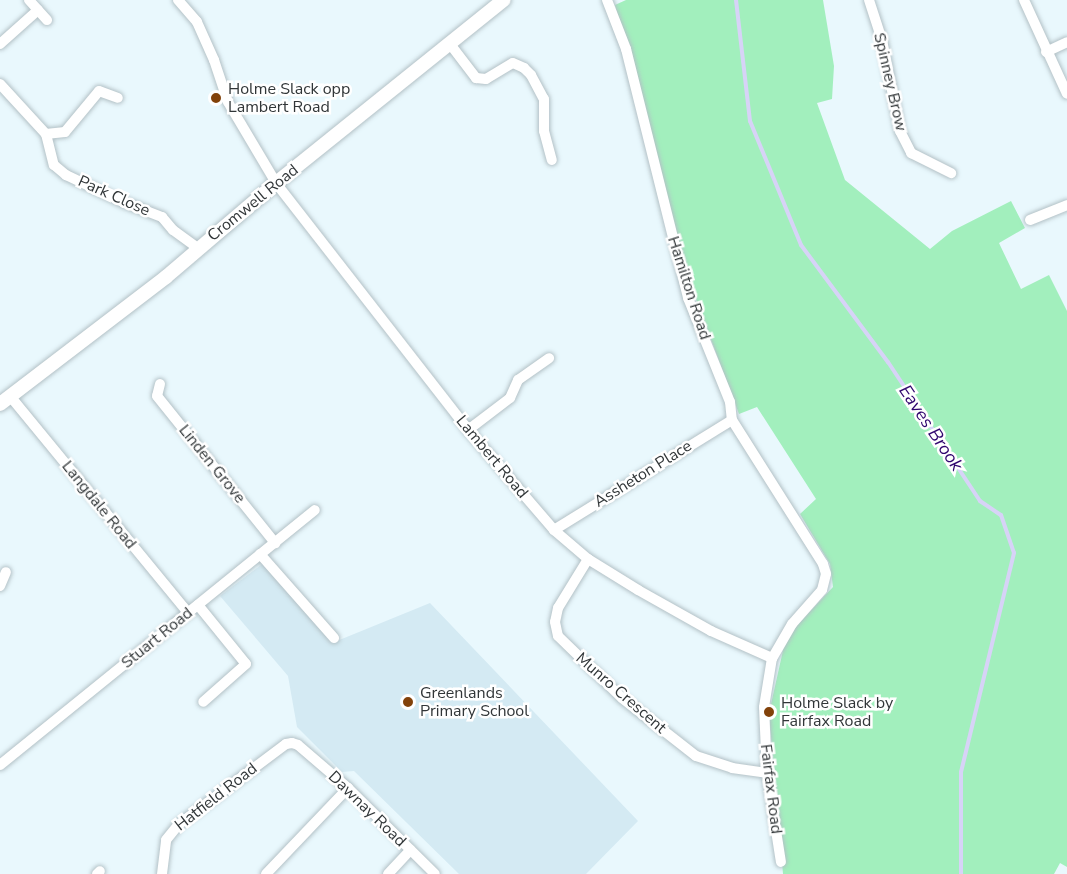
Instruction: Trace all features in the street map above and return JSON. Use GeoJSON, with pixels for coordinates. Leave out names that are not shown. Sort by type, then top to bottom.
{"type":"FeatureCollection","features":[{"type":"Feature","properties":{"kind":"street"},"geometry":{"type":"LineString","coordinates":[[29,0],[47,20]]}},
{"type":"Feature","properties":{"kind":"street","name":"Lambert Road"},"geometry":{"type":"LineString","coordinates":[[178,0],[197,22],[214,60],[228,102],[276,183],[468,430],[554,530],[588,559],[711,631],[772,658]]}},
{"type":"Feature","properties":{"kind":"street","name":"Cromwell Road"},"geometry":{"type":"LineString","coordinates":[[5,400],[166,277],[276,183],[504,0]]}},
{"type":"Feature","properties":{"kind":"street","name":"Hamilton Road"},"geometry":{"type":"LineString","coordinates":[[607,0],[626,49],[688,298],[730,402],[732,420],[823,564],[826,574],[822,590]]}},
{"type":"Feature","properties":{"kind":"street","name":"Spinney Brow"},"geometry":{"type":"LineString","coordinates":[[869,0],[882,40],[900,131],[911,153],[951,173]]}},
{"type":"Feature","properties":{"kind":"street"},"geometry":{"type":"LineString","coordinates":[[1024,0],[1067,94]]}},
{"type":"Feature","properties":{"kind":"street"},"geometry":{"type":"LineString","coordinates":[[0,44],[38,10]]}},
{"type":"Feature","properties":{"kind":"street"},"geometry":{"type":"LineString","coordinates":[[1046,52],[1067,42]]}},
{"type":"Feature","properties":{"kind":"street"},"geometry":{"type":"LineString","coordinates":[[450,44],[476,78],[486,79],[513,63],[524,68],[531,75],[544,99],[544,131],[552,160]]}},
{"type":"Feature","properties":{"kind":"street","name":"Park Close"},"geometry":{"type":"LineString","coordinates":[[0,84],[46,134],[54,165],[66,175],[123,202],[162,217],[173,230],[198,248]]}},
{"type":"Feature","properties":{"kind":"street"},"geometry":{"type":"LineString","coordinates":[[46,134],[64,132],[99,91],[118,98]]}},
{"type":"Feature","properties":{"kind":"street"},"geometry":{"type":"LineString","coordinates":[[1030,220],[1067,205]]}},
{"type":"Feature","properties":{"kind":"street"},"geometry":{"type":"LineString","coordinates":[[468,430],[510,398],[518,380],[549,358]]}},
{"type":"Feature","properties":{"kind":"street","name":"Linden Grove"},"geometry":{"type":"LineString","coordinates":[[160,384],[157,396],[275,543]]}},
{"type":"Feature","properties":{"kind":"street","name":"Langdale Road"},"geometry":{"type":"LineString","coordinates":[[5,400],[188,613]]}},
{"type":"Feature","properties":{"kind":"street","name":"Assheton Place"},"geometry":{"type":"LineString","coordinates":[[554,530],[732,420]]}},
{"type":"Feature","properties":{"kind":"street","name":"Stuart Road"},"geometry":{"type":"LineString","coordinates":[[0,765],[315,510]]}},
{"type":"Feature","properties":{"kind":"street"},"geometry":{"type":"LineString","coordinates":[[260,554],[334,638]]}},
{"type":"Feature","properties":{"kind":"street","name":"Munro Crescent"},"geometry":{"type":"LineString","coordinates":[[588,559],[558,608],[555,622],[558,636],[622,698],[696,756],[732,768],[767,773]]}},
{"type":"Feature","properties":{"kind":"street"},"geometry":{"type":"LineString","coordinates":[[0,586],[6,572]]}},
{"type":"Feature","properties":{"kind":"street","name":"Fairfax Road"},"geometry":{"type":"LineString","coordinates":[[781,862],[767,773],[764,707],[772,658],[792,624],[822,590]]}},
{"type":"Feature","properties":{"kind":"street"},"geometry":{"type":"LineString","coordinates":[[198,605],[246,664],[203,702]]}},
{"type":"Feature","properties":{"kind":"street","name":"Hatfield Road"},"geometry":{"type":"LineString","coordinates":[[162,874],[166,840],[178,825],[286,744],[298,745]]}},
{"type":"Feature","properties":{"kind":"street","name":"Dawnay Road"},"geometry":{"type":"LineString","coordinates":[[298,745],[348,788],[435,874]]}},
{"type":"Feature","properties":{"kind":"street"},"geometry":{"type":"LineString","coordinates":[[266,874],[348,788]]}},
{"type":"Feature","properties":{"kind":"street"},"geometry":{"type":"LineString","coordinates":[[388,874],[410,850]]}},
{"type":"Feature","properties":{"kind":"shaded area","name":"Greenlands Primary School"},"geometry":{"type":"Polygon","coordinates":[[[265,562],[332,643],[430,603],[638,821],[586,874],[459,874],[354,771],[342,772],[297,727],[288,676],[220,596],[265,562]]]}},
{"type":"Feature","properties":{"kind":"green space"},"geometry":{"type":"Polygon","coordinates":[[[626,0],[823,0],[834,66],[832,99],[817,103],[845,180],[930,249],[952,231],[1011,201],[1025,228],[999,243],[1021,289],[1049,275],[1067,311],[1067,867],[1060,863],[1054,874],[783,874],[769,713],[786,637],[833,587],[830,564],[800,514],[816,499],[757,407],[739,414],[667,222],[615,5],[626,0]]]}},
{"type":"Feature","properties":{"kind":"waterway","name":"Eaves Brook"},"geometry":{"type":"LineString","coordinates":[[736,0],[750,121],[801,245],[888,362],[980,501],[1001,515],[1014,553],[961,772],[961,874]]}},
{"type":"Feature","properties":{"kind":"place","name":"Holme Slack opp Lambert Road"},"geometry":{"type":"Point","coordinates":[216,98]}},
{"type":"Feature","properties":{"kind":"place","name":"Greenlands Primary School"},"geometry":{"type":"Point","coordinates":[408,702]}},
{"type":"Feature","properties":{"kind":"place","name":"Holme Slack by Fairfax Road"},"geometry":{"type":"Point","coordinates":[769,712]}}]}
